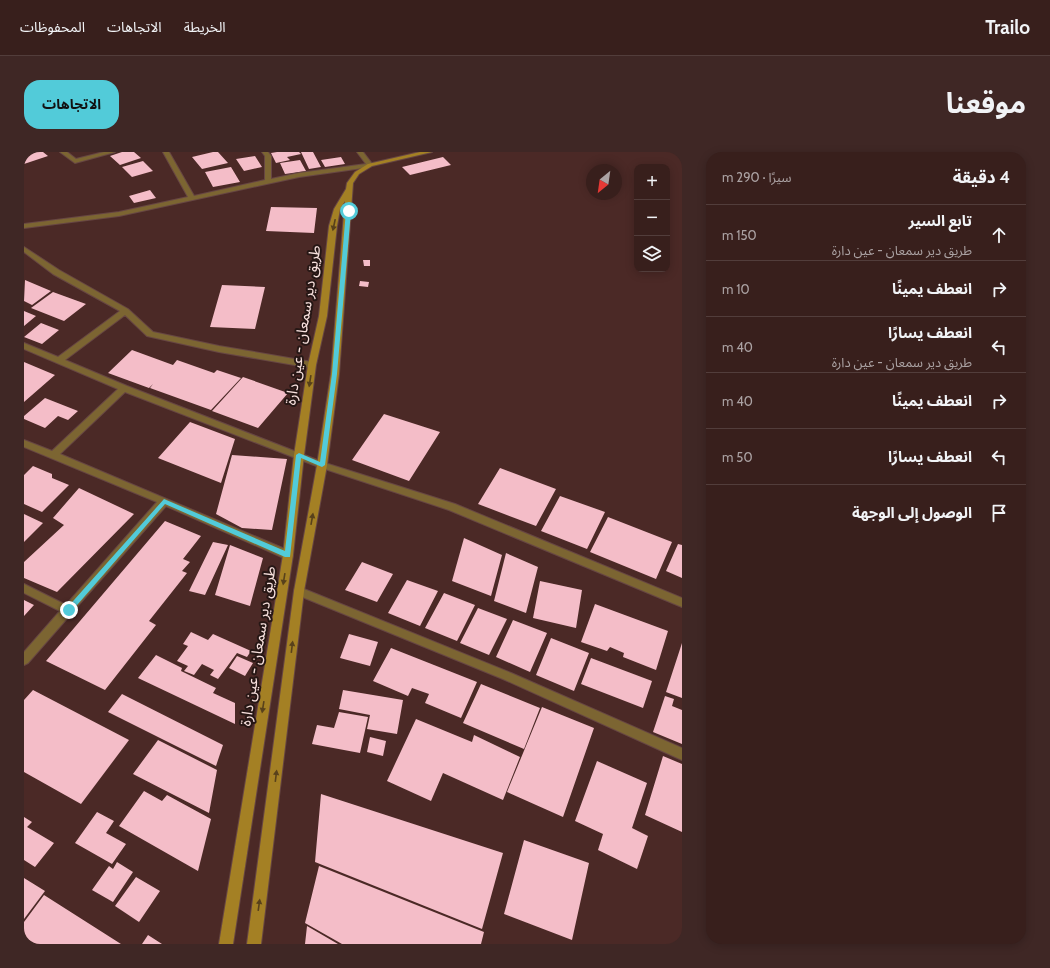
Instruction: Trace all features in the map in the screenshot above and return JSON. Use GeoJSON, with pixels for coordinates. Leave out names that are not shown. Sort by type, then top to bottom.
{"type":"FeatureCollection","features":[{"type":"Feature","properties":{"kind":"main road","name":"طريق دير سمعان - عين دارة"},"geometry":{"type":"LineString","coordinates":[[254,944],[299,591],[322,465],[335,374],[350,183],[357,173],[370,165],[429,152]]}},
{"type":"Feature","properties":{"kind":"main road","name":"طريق دير سمعان - عين دارة"},"geometry":{"type":"LineString","coordinates":[[226,944],[288,555],[299,455],[312,365],[323,316],[333,226],[338,209],[349,189]]}},
{"type":"Feature","properties":{"kind":"street"},"geometry":{"type":"LineString","coordinates":[[63,152],[75,161],[112,152]]}},
{"type":"Feature","properties":{"kind":"street"},"geometry":{"type":"LineString","coordinates":[[166,152],[192,198]]}},
{"type":"Feature","properties":{"kind":"street"},"geometry":{"type":"LineString","coordinates":[[266,152],[268,156],[268,181]]}},
{"type":"Feature","properties":{"kind":"street"},"geometry":{"type":"LineString","coordinates":[[24,226],[119,214],[268,181],[370,165],[360,152]]}},
{"type":"Feature","properties":{"kind":"street"},"geometry":{"type":"LineString","coordinates":[[24,249],[56,272],[125,311],[150,334],[219,349],[312,365]]}},
{"type":"Feature","properties":{"kind":"street"},"geometry":{"type":"LineString","coordinates":[[60,360],[125,311]]}},
{"type":"Feature","properties":{"kind":"street"},"geometry":{"type":"LineString","coordinates":[[24,346],[124,388],[322,465],[452,507],[682,603]]}},
{"type":"Feature","properties":{"kind":"street"},"geometry":{"type":"LineString","coordinates":[[53,455],[124,388]]}},
{"type":"Feature","properties":{"kind":"street"},"geometry":{"type":"LineString","coordinates":[[26,447],[53,455],[288,555]]}},
{"type":"Feature","properties":{"kind":"street"},"geometry":{"type":"LineString","coordinates":[[24,660],[164,501]]}},
{"type":"Feature","properties":{"kind":"street"},"geometry":{"type":"LineString","coordinates":[[24,588],[69,610]]}},
{"type":"Feature","properties":{"kind":"street"},"geometry":{"type":"LineString","coordinates":[[299,591],[507,676],[682,754]]}},
{"type":"Feature","properties":{"kind":"building"},"geometry":{"type":"Polygon","coordinates":[[[24,152],[43,152],[48,156],[24,164],[24,152]]]}},
{"type":"Feature","properties":{"kind":"building"},"geometry":{"type":"Polygon","coordinates":[[[122,152],[134,152],[141,158],[120,165],[110,156],[122,152]]]}},
{"type":"Feature","properties":{"kind":"building"},"geometry":{"type":"Polygon","coordinates":[[[218,152],[228,163],[202,169],[192,157],[218,152]]]}},
{"type":"Feature","properties":{"kind":"building"},"geometry":{"type":"Polygon","coordinates":[[[299,152],[301,154],[287,157],[290,160],[276,163],[271,153],[299,152]]]}},
{"type":"Feature","properties":{"kind":"building"},"geometry":{"type":"Polygon","coordinates":[[[301,152],[313,152],[321,167],[309,169],[301,152]]]}},
{"type":"Feature","properties":{"kind":"building"},"geometry":{"type":"Polygon","coordinates":[[[255,156],[262,167],[244,171],[236,159],[255,156]]]}},
{"type":"Feature","properties":{"kind":"building"},"geometry":{"type":"Polygon","coordinates":[[[341,157],[345,164],[325,167],[321,160],[341,157]]]}},
{"type":"Feature","properties":{"kind":"building"},"geometry":{"type":"Polygon","coordinates":[[[443,157],[451,165],[410,175],[402,167],[443,157]]]}},
{"type":"Feature","properties":{"kind":"building"},"geometry":{"type":"Polygon","coordinates":[[[300,160],[306,171],[285,174],[280,163],[300,160]]]}},
{"type":"Feature","properties":{"kind":"building"},"geometry":{"type":"Polygon","coordinates":[[[143,161],[153,171],[132,177],[122,167],[143,161]]]}},
{"type":"Feature","properties":{"kind":"building"},"geometry":{"type":"Polygon","coordinates":[[[231,167],[240,182],[213,187],[205,172],[231,167]]]}},
{"type":"Feature","properties":{"kind":"building"},"geometry":{"type":"Polygon","coordinates":[[[150,190],[156,198],[134,203],[129,196],[150,190]]]}},
{"type":"Feature","properties":{"kind":"building"},"geometry":{"type":"Polygon","coordinates":[[[271,207],[317,208],[314,233],[266,231],[271,207]]]}},
{"type":"Feature","properties":{"kind":"building"},"geometry":{"type":"Polygon","coordinates":[[[363,260],[370,260],[370,266],[364,266],[363,260]]]}},
{"type":"Feature","properties":{"kind":"building"},"geometry":{"type":"Polygon","coordinates":[[[25,280],[51,291],[32,305],[24,301],[25,280]]]}},
{"type":"Feature","properties":{"kind":"building"},"geometry":{"type":"Polygon","coordinates":[[[360,281],[369,282],[368,287],[359,286],[360,281]]]}},
{"type":"Feature","properties":{"kind":"building"},"geometry":{"type":"Polygon","coordinates":[[[222,285],[265,287],[255,329],[210,327],[222,285]]]}},
{"type":"Feature","properties":{"kind":"building"},"geometry":{"type":"Polygon","coordinates":[[[53,292],[86,304],[64,321],[31,308],[53,292]]]}},
{"type":"Feature","properties":{"kind":"building"},"geometry":{"type":"Polygon","coordinates":[[[24,311],[36,316],[24,326],[24,311]]]}},
{"type":"Feature","properties":{"kind":"building"},"geometry":{"type":"Polygon","coordinates":[[[41,323],[59,330],[42,344],[24,337],[41,323]]]}},
{"type":"Feature","properties":{"kind":"building"},"geometry":{"type":"Polygon","coordinates":[[[132,350],[173,365],[177,360],[214,373],[217,370],[241,378],[211,410],[150,388],[153,384],[149,388],[108,373],[132,350]]]}},
{"type":"Feature","properties":{"kind":"building"},"geometry":{"type":"Polygon","coordinates":[[[24,362],[55,375],[24,402],[24,362]]]}},
{"type":"Feature","properties":{"kind":"building"},"geometry":{"type":"Polygon","coordinates":[[[243,377],[288,393],[258,428],[212,411],[243,377]]]}},
{"type":"Feature","properties":{"kind":"building"},"geometry":{"type":"Polygon","coordinates":[[[45,398],[78,411],[68,420],[58,416],[45,428],[24,419],[24,416],[45,398]]]}},
{"type":"Feature","properties":{"kind":"building"},"geometry":{"type":"Polygon","coordinates":[[[384,414],[440,432],[409,481],[352,460],[384,414]]]}},
{"type":"Feature","properties":{"kind":"building"},"geometry":{"type":"Polygon","coordinates":[[[190,422],[235,439],[221,483],[158,458],[190,422]]]}},
{"type":"Feature","properties":{"kind":"building"},"geometry":{"type":"Polygon","coordinates":[[[232,455],[287,459],[272,530],[242,528],[216,514],[232,455]]]}},
{"type":"Feature","properties":{"kind":"building"},"geometry":{"type":"Polygon","coordinates":[[[33,466],[52,474],[52,478],[69,485],[42,512],[24,504],[24,475],[33,466]]]}},
{"type":"Feature","properties":{"kind":"building"},"geometry":{"type":"Polygon","coordinates":[[[500,468],[556,489],[536,526],[478,504],[500,468]]]}},
{"type":"Feature","properties":{"kind":"building"},"geometry":{"type":"Polygon","coordinates":[[[79,488],[134,514],[57,592],[24,578],[24,562],[64,525],[53,518],[79,488]]]}},
{"type":"Feature","properties":{"kind":"building"},"geometry":{"type":"Polygon","coordinates":[[[560,496],[605,512],[587,549],[541,531],[560,496]]]}},
{"type":"Feature","properties":{"kind":"building"},"geometry":{"type":"Polygon","coordinates":[[[24,514],[43,523],[24,542],[24,514]]]}},
{"type":"Feature","properties":{"kind":"building"},"geometry":{"type":"Polygon","coordinates":[[[608,517],[672,542],[656,579],[590,552],[608,517]]]}},
{"type":"Feature","properties":{"kind":"building"},"geometry":{"type":"Polygon","coordinates":[[[165,521],[201,536],[183,559],[190,562],[182,571],[187,573],[149,621],[156,625],[105,690],[46,661],[165,521]]]}},
{"type":"Feature","properties":{"kind":"building"},"geometry":{"type":"Polygon","coordinates":[[[464,538],[502,555],[491,596],[452,581],[464,538]]]}},
{"type":"Feature","properties":{"kind":"building"},"geometry":{"type":"Polygon","coordinates":[[[213,542],[228,545],[205,595],[189,591],[213,542]]]}},
{"type":"Feature","properties":{"kind":"building"},"geometry":{"type":"Polygon","coordinates":[[[678,544],[682,545],[682,578],[666,571],[678,544]]]}},
{"type":"Feature","properties":{"kind":"building"},"geometry":{"type":"Polygon","coordinates":[[[230,545],[263,558],[250,606],[215,595],[230,545]]]}},
{"type":"Feature","properties":{"kind":"building"},"geometry":{"type":"Polygon","coordinates":[[[506,553],[538,567],[526,613],[494,601],[506,553]]]}},
{"type":"Feature","properties":{"kind":"building"},"geometry":{"type":"Polygon","coordinates":[[[362,562],[393,574],[377,602],[345,590],[362,562]]]}},
{"type":"Feature","properties":{"kind":"building"},"geometry":{"type":"Polygon","coordinates":[[[407,580],[438,591],[420,626],[388,613],[407,580]]]}},
{"type":"Feature","properties":{"kind":"building"},"geometry":{"type":"Polygon","coordinates":[[[540,581],[582,590],[576,628],[533,618],[540,581]]]}},
{"type":"Feature","properties":{"kind":"building"},"geometry":{"type":"Polygon","coordinates":[[[444,593],[475,605],[457,641],[425,628],[444,593]]]}},
{"type":"Feature","properties":{"kind":"building"},"geometry":{"type":"Polygon","coordinates":[[[24,600],[34,605],[24,616],[24,600]]]}},
{"type":"Feature","properties":{"kind":"building"},"geometry":{"type":"Polygon","coordinates":[[[595,604],[668,631],[656,670],[623,657],[624,653],[610,647],[607,651],[581,642],[595,604]]]}},
{"type":"Feature","properties":{"kind":"building"},"geometry":{"type":"Polygon","coordinates":[[[478,608],[507,619],[489,655],[460,643],[478,608]]]}},
{"type":"Feature","properties":{"kind":"building"},"geometry":{"type":"Polygon","coordinates":[[[513,620],[547,633],[530,672],[496,657],[513,620]]]}},
{"type":"Feature","properties":{"kind":"building"},"geometry":{"type":"Polygon","coordinates":[[[191,632],[208,640],[213,634],[251,651],[247,657],[237,653],[218,679],[210,675],[214,670],[202,664],[194,675],[184,671],[188,666],[177,661],[188,646],[183,644],[191,632]]]}},
{"type":"Feature","properties":{"kind":"building"},"geometry":{"type":"Polygon","coordinates":[[[349,634],[378,642],[370,666],[340,658],[349,634]]]}},
{"type":"Feature","properties":{"kind":"building"},"geometry":{"type":"Polygon","coordinates":[[[551,638],[589,653],[574,691],[536,675],[551,638]]]}},
{"type":"Feature","properties":{"kind":"building"},"geometry":{"type":"Polygon","coordinates":[[[682,643],[682,698],[666,692],[682,643]]]}},
{"type":"Feature","properties":{"kind":"building"},"geometry":{"type":"Polygon","coordinates":[[[391,648],[477,682],[461,718],[425,703],[429,694],[412,688],[408,696],[373,681],[391,648]]]}},
{"type":"Feature","properties":{"kind":"building"},"geometry":{"type":"Polygon","coordinates":[[[156,655],[182,668],[181,671],[216,688],[213,693],[235,703],[235,724],[138,678],[156,655]]]}},
{"type":"Feature","properties":{"kind":"building"},"geometry":{"type":"Polygon","coordinates":[[[237,656],[253,663],[245,676],[229,668],[237,656]]]}},
{"type":"Feature","properties":{"kind":"building"},"geometry":{"type":"Polygon","coordinates":[[[591,658],[652,681],[643,708],[581,684],[591,658]]]}},
{"type":"Feature","properties":{"kind":"building"},"geometry":{"type":"Polygon","coordinates":[[[481,684],[540,708],[524,749],[463,723],[481,684]]]}},
{"type":"Feature","properties":{"kind":"building"},"geometry":{"type":"Polygon","coordinates":[[[33,690],[129,740],[81,804],[24,772],[24,700],[33,690]]]}},
{"type":"Feature","properties":{"kind":"building"},"geometry":{"type":"Polygon","coordinates":[[[343,690],[403,700],[397,734],[367,729],[370,715],[339,709],[343,690]]]}},
{"type":"Feature","properties":{"kind":"building"},"geometry":{"type":"Polygon","coordinates":[[[122,694],[223,745],[216,766],[108,712],[122,694]]]}},
{"type":"Feature","properties":{"kind":"building"},"geometry":{"type":"Polygon","coordinates":[[[665,696],[674,699],[672,706],[682,710],[682,744],[653,732],[665,696]]]}},
{"type":"Feature","properties":{"kind":"building"},"geometry":{"type":"Polygon","coordinates":[[[542,707],[594,728],[563,817],[507,792],[542,707]]]}},
{"type":"Feature","properties":{"kind":"building"},"geometry":{"type":"Polygon","coordinates":[[[339,712],[368,717],[360,753],[312,744],[317,725],[334,728],[339,712]]]}},
{"type":"Feature","properties":{"kind":"building"},"geometry":{"type":"Polygon","coordinates":[[[416,719],[472,742],[474,735],[520,757],[503,800],[443,773],[431,801],[387,781],[416,719]]]}},
{"type":"Feature","properties":{"kind":"building"},"geometry":{"type":"Polygon","coordinates":[[[370,737],[386,741],[383,756],[367,752],[370,737]]]}},
{"type":"Feature","properties":{"kind":"building"},"geometry":{"type":"Polygon","coordinates":[[[158,740],[217,770],[209,813],[133,774],[158,740]]]}},
{"type":"Feature","properties":{"kind":"building"},"geometry":{"type":"Polygon","coordinates":[[[663,756],[682,764],[682,832],[645,815],[663,756]]]}},
{"type":"Feature","properties":{"kind":"building"},"geometry":{"type":"Polygon","coordinates":[[[597,761],[647,783],[632,828],[648,836],[637,869],[598,850],[603,834],[575,821],[597,761]]]}},
{"type":"Feature","properties":{"kind":"building"},"geometry":{"type":"Polygon","coordinates":[[[144,791],[162,801],[167,795],[211,819],[198,871],[119,826],[144,791]]]}},
{"type":"Feature","properties":{"kind":"building"},"geometry":{"type":"Polygon","coordinates":[[[321,794],[503,853],[482,929],[315,862],[321,794]]]}},
{"type":"Feature","properties":{"kind":"building"},"geometry":{"type":"Polygon","coordinates":[[[97,812],[114,821],[106,833],[126,844],[112,864],[75,843],[97,812]]]}},
{"type":"Feature","properties":{"kind":"building"},"geometry":{"type":"Polygon","coordinates":[[[24,817],[32,822],[27,827],[54,843],[35,867],[24,860],[24,817]]]}},
{"type":"Feature","properties":{"kind":"building"},"geometry":{"type":"Polygon","coordinates":[[[524,840],[589,863],[572,940],[504,914],[524,840]]]}},
{"type":"Feature","properties":{"kind":"building"},"geometry":{"type":"Polygon","coordinates":[[[117,862],[133,872],[113,902],[92,890],[109,866],[113,869],[117,862]]]}},
{"type":"Feature","properties":{"kind":"building"},"geometry":{"type":"Polygon","coordinates":[[[319,866],[484,932],[481,944],[342,944],[305,923],[319,866]]]}},
{"type":"Feature","properties":{"kind":"building"},"geometry":{"type":"Polygon","coordinates":[[[136,877],[160,891],[139,922],[115,906],[136,877]]]}},
{"type":"Feature","properties":{"kind":"building"},"geometry":{"type":"Polygon","coordinates":[[[24,878],[45,891],[24,919],[24,878]]]}},
{"type":"Feature","properties":{"kind":"building"},"geometry":{"type":"Polygon","coordinates":[[[44,895],[121,944],[24,944],[24,922],[44,895]]]}},
{"type":"Feature","properties":{"kind":"building"},"geometry":{"type":"Polygon","coordinates":[[[307,926],[338,944],[305,944],[307,926]]]}},
{"type":"Feature","properties":{"kind":"building"},"geometry":{"type":"Polygon","coordinates":[[[148,935],[162,944],[142,944],[148,935]]]}},
{"type":"Feature","properties":{"kind":"route"},"geometry":{"type":"LineString","coordinates":[[69,610],[164,501],[288,555],[299,455],[322,465],[335,374],[343,264],[349,211]]}}]}
